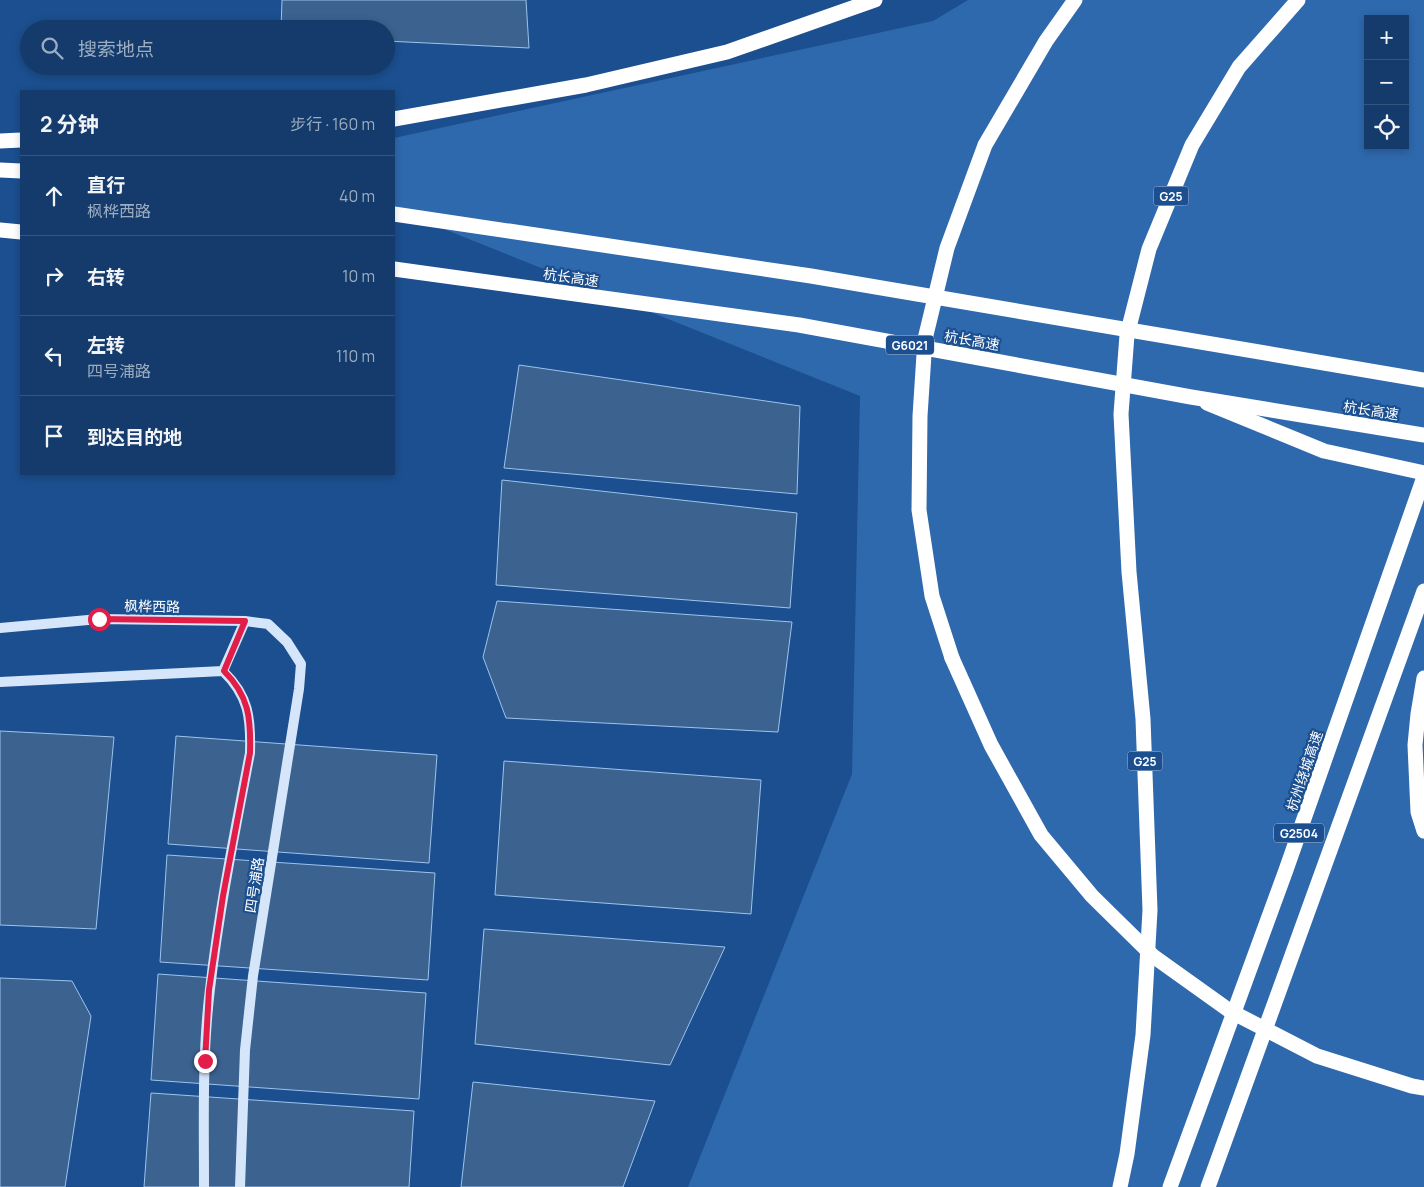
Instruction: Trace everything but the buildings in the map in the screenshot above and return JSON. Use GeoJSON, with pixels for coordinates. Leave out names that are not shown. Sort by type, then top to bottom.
{"type":"FeatureCollection","features":[{"type":"Feature","properties":{"kind":"highway"},"geometry":{"type":"LineString","coordinates":[[395,119],[586,85],[726,52],[875,0]]}},
{"type":"Feature","properties":{"kind":"highway"},"geometry":{"type":"LineString","coordinates":[[1075,0],[1046,41],[985,145],[947,248],[925,339],[920,416],[919,510],[932,596],[952,658],[991,746],[1041,835],[1092,896],[1153,956],[1230,1012],[1317,1056],[1412,1086],[1424,1088]]}},
{"type":"Feature","properties":{"kind":"highway","name":"G25"},"geometry":{"type":"LineString","coordinates":[[1120,1187],[1127,1154],[1143,1035],[1150,910],[1143,719],[1129,572],[1121,414],[1127,335],[1149,249],[1192,146],[1239,67],[1298,0]]}},
{"type":"Feature","properties":{"kind":"highway"},"geometry":{"type":"LineString","coordinates":[[0,141],[20,140]]}},
{"type":"Feature","properties":{"kind":"highway"},"geometry":{"type":"LineString","coordinates":[[0,170],[20,172]]}},
{"type":"Feature","properties":{"kind":"highway"},"geometry":{"type":"LineString","coordinates":[[395,214],[811,276],[1424,380]]}},
{"type":"Feature","properties":{"kind":"highway"},"geometry":{"type":"LineString","coordinates":[[0,230],[20,232]]}},
{"type":"Feature","properties":{"kind":"highway","name":"杭长高速"},"geometry":{"type":"LineString","coordinates":[[395,270],[799,325],[1191,397],[1424,435]]}},
{"type":"Feature","properties":{"kind":"highway"},"geometry":{"type":"LineString","coordinates":[[1191,397],[1324,450],[1424,473]]}},
{"type":"Feature","properties":{"kind":"highway","name":"杭州绕城高速"},"geometry":{"type":"LineString","coordinates":[[1170,1187],[1289,861],[1424,477]]}},
{"type":"Feature","properties":{"kind":"highway","name":"G2504"},"geometry":{"type":"LineString","coordinates":[[1208,1187],[1424,591]]}},
{"type":"Feature","properties":{"kind":"highway"},"geometry":{"type":"LineString","coordinates":[[1424,678],[1415,745],[1418,812],[1424,831]]}},
{"type":"Feature","properties":{"kind":"main road","name":"枫桦西路"},"geometry":{"type":"LineString","coordinates":[[0,628],[99,619],[245,621]]}},
{"type":"Feature","properties":{"kind":"main road"},"geometry":{"type":"LineString","coordinates":[[0,682],[224,671],[245,621]]}},
{"type":"Feature","properties":{"kind":"main road","name":"四号浦路"},"geometry":{"type":"LineString","coordinates":[[240,1187],[245,1050],[253,976],[299,689],[300,664],[287,642],[268,624],[245,621]]}},
{"type":"Feature","properties":{"kind":"main road","name":"四号浦路"},"geometry":{"type":"LineString","coordinates":[[204,1187],[205,1061],[209,990],[223,896],[250,753],[248,709],[233,680],[224,671]]}},
{"type":"Feature","properties":{"kind":"shaded area"},"geometry":{"type":"Polygon","coordinates":[[[282,0],[526,0],[529,48],[395,41],[395,20],[281,20],[282,0]]]}},
{"type":"Feature","properties":{"kind":"shaded area"},"geometry":{"type":"Polygon","coordinates":[[[968,0],[1424,0],[1424,1187],[688,1187],[852,774],[860,396],[395,209],[395,138],[933,21],[968,0]]]}},
{"type":"Feature","properties":{"kind":"shaded area"},"geometry":{"type":"Polygon","coordinates":[[[519,365],[800,406],[797,494],[504,468],[519,365]]]}},
{"type":"Feature","properties":{"kind":"shaded area"},"geometry":{"type":"Polygon","coordinates":[[[502,480],[797,513],[790,608],[496,585],[502,480]]]}},
{"type":"Feature","properties":{"kind":"shaded area"},"geometry":{"type":"Polygon","coordinates":[[[497,601],[792,622],[778,732],[506,718],[483,657],[497,601]]]}},
{"type":"Feature","properties":{"kind":"shaded area"},"geometry":{"type":"Polygon","coordinates":[[[0,731],[114,737],[96,929],[0,925],[0,731]]]}},
{"type":"Feature","properties":{"kind":"shaded area"},"geometry":{"type":"Polygon","coordinates":[[[176,736],[437,755],[429,863],[168,844],[176,736]]]}},
{"type":"Feature","properties":{"kind":"shaded area"},"geometry":{"type":"Polygon","coordinates":[[[504,761],[761,780],[751,914],[495,895],[504,761]]]}},
{"type":"Feature","properties":{"kind":"shaded area"},"geometry":{"type":"Polygon","coordinates":[[[167,855],[435,873],[428,980],[160,962],[167,855]]]}},
{"type":"Feature","properties":{"kind":"shaded area"},"geometry":{"type":"Polygon","coordinates":[[[484,929],[725,947],[670,1065],[475,1044],[484,929]]]}},
{"type":"Feature","properties":{"kind":"shaded area"},"geometry":{"type":"Polygon","coordinates":[[[158,974],[426,993],[419,1099],[151,1080],[158,974]]]}},
{"type":"Feature","properties":{"kind":"shaded area"},"geometry":{"type":"Polygon","coordinates":[[[0,978],[72,981],[91,1016],[65,1187],[0,1187],[0,978]]]}},
{"type":"Feature","properties":{"kind":"shaded area"},"geometry":{"type":"Polygon","coordinates":[[[473,1082],[655,1101],[623,1187],[461,1187],[473,1082]]]}},
{"type":"Feature","properties":{"kind":"shaded area"},"geometry":{"type":"Polygon","coordinates":[[[151,1093],[414,1111],[409,1187],[144,1187],[151,1093]]]}},
{"type":"Feature","properties":{"kind":"route"},"geometry":{"type":"LineString","coordinates":[[99,619],[245,621],[224,671],[233,680],[248,709],[250,753],[223,896],[209,990],[205,1061]]}}]}
